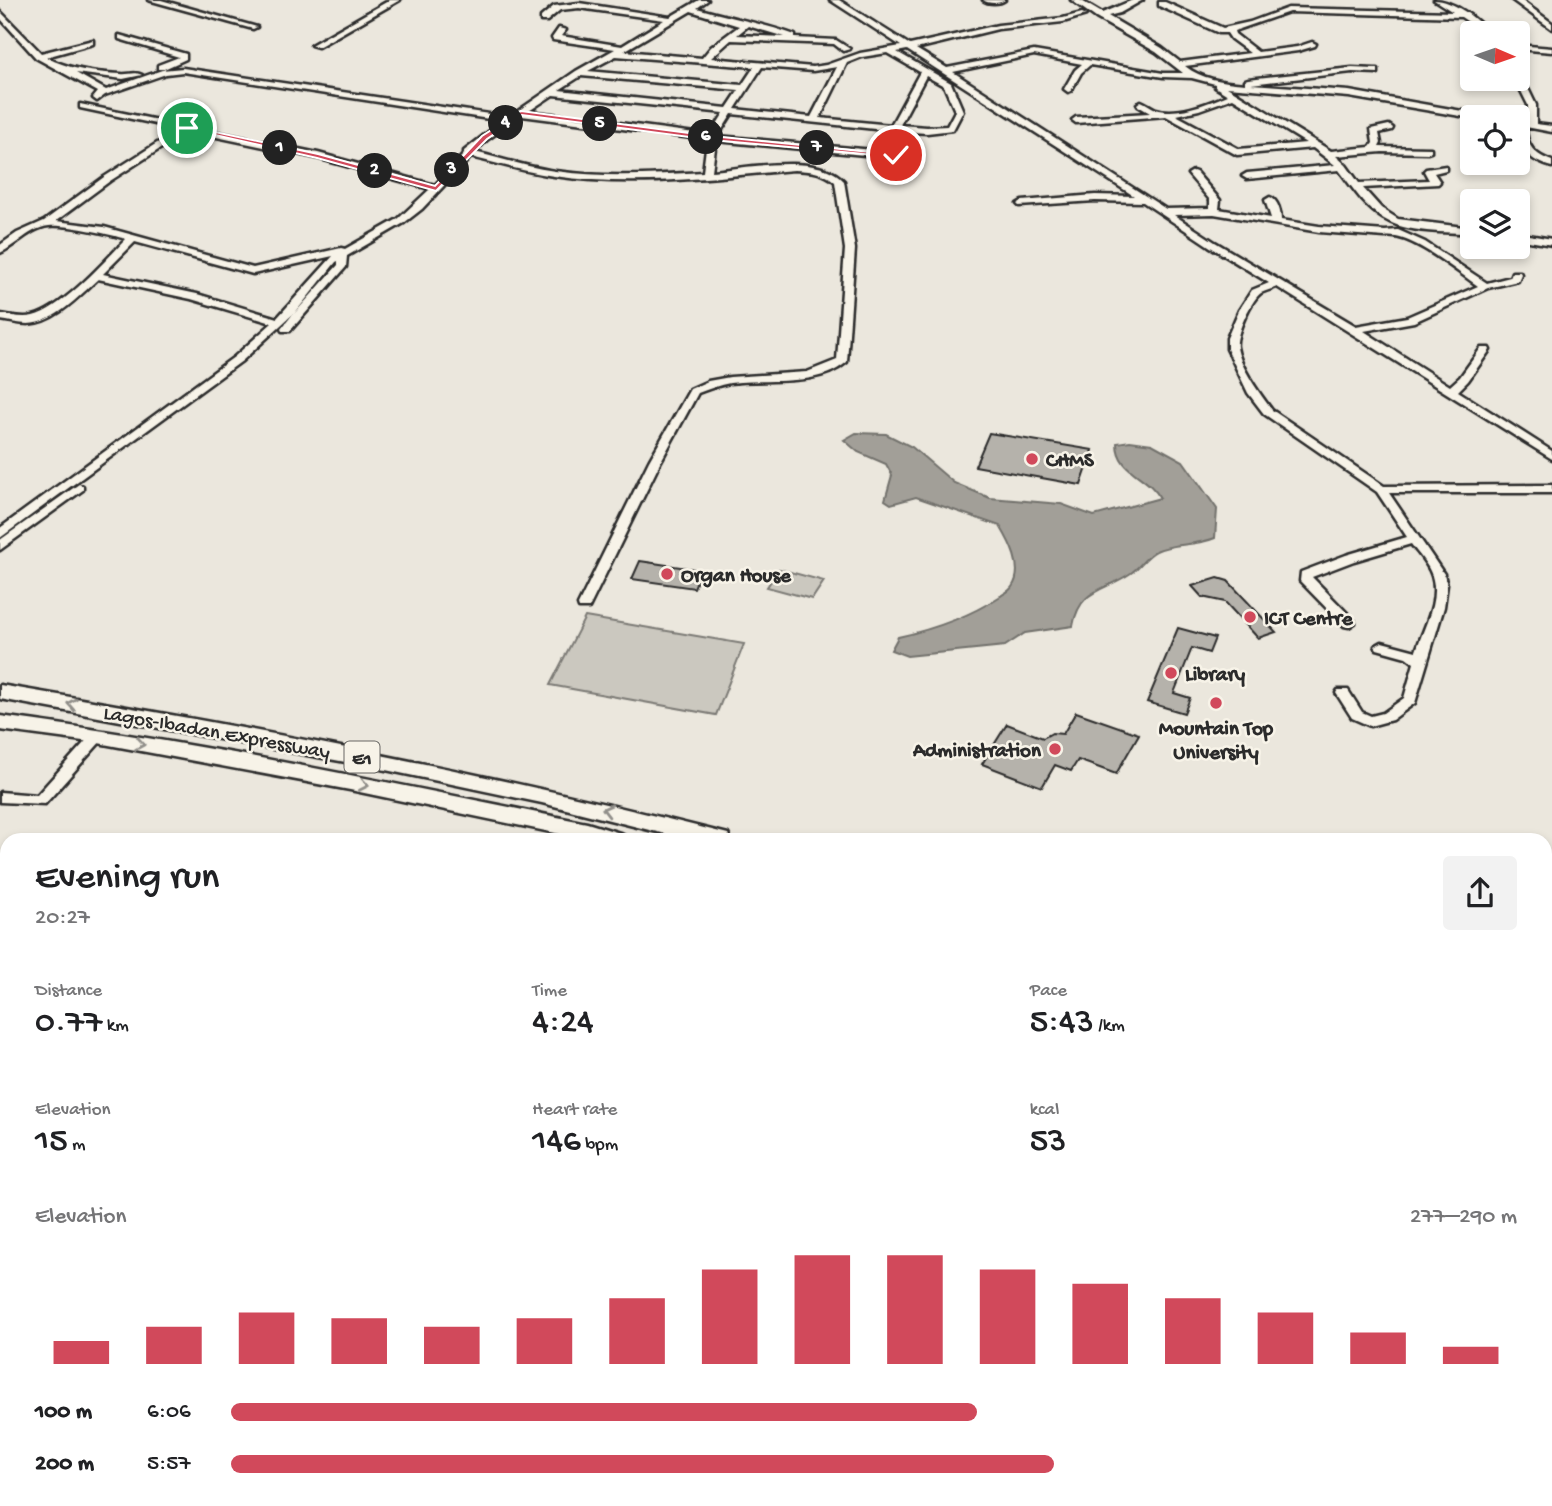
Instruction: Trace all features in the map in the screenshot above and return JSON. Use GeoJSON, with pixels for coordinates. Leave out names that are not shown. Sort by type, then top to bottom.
{"type":"FeatureCollection","features":[{"type":"Feature","properties":{"kind":"highway","name":"Lagos-Ibadan Expressway"},"geometry":{"type":"LineString","coordinates":[[0,692],[188,724],[427,770],[569,800],[694,833]]}},
{"type":"Feature","properties":{"kind":"highway","name":"Lagos-Ibadan Expressway"},"geometry":{"type":"LineString","coordinates":[[0,723],[99,736],[383,789],[571,833]]}},
{"type":"Feature","properties":{"kind":"street"},"geometry":{"type":"LineString","coordinates":[[152,0],[253,27]]}},
{"type":"Feature","properties":{"kind":"street"},"geometry":{"type":"LineString","coordinates":[[315,45],[396,0]]}},
{"type":"Feature","properties":{"kind":"street"},"geometry":{"type":"LineString","coordinates":[[587,7],[595,0]]}},
{"type":"Feature","properties":{"kind":"street"},"geometry":{"type":"LineString","coordinates":[[0,534],[238,359],[279,322],[329,263],[401,221],[484,138],[579,73],[704,0]]}},
{"type":"Feature","properties":{"kind":"street"},"geometry":{"type":"LineString","coordinates":[[821,0],[853,0]]}},
{"type":"Feature","properties":{"kind":"street"},"geometry":{"type":"LineString","coordinates":[[987,0],[1001,0]]}},
{"type":"Feature","properties":{"kind":"street"},"geometry":{"type":"LineString","coordinates":[[1074,0],[1159,50],[1192,76]]}},
{"type":"Feature","properties":{"kind":"street"},"geometry":{"type":"LineString","coordinates":[[1098,16],[1117,11],[1139,0]]}},
{"type":"Feature","properties":{"kind":"street"},"geometry":{"type":"LineString","coordinates":[[1181,0],[1158,3],[1222,31],[1252,24],[1288,9],[1396,15],[1463,15]]}},
{"type":"Feature","properties":{"kind":"street"},"geometry":{"type":"LineString","coordinates":[[1391,0],[1396,15]]}},
{"type":"Feature","properties":{"kind":"street"},"geometry":{"type":"LineString","coordinates":[[1438,0],[1470,21]]}},
{"type":"Feature","properties":{"kind":"street"},"geometry":{"type":"LineString","coordinates":[[1516,0],[1552,27]]}},
{"type":"Feature","properties":{"kind":"street"},"geometry":{"type":"LineString","coordinates":[[837,2],[1163,212],[1354,328],[1552,456]]}},
{"type":"Feature","properties":{"kind":"street"},"geometry":{"type":"LineString","coordinates":[[544,19],[560,7],[587,7],[669,19]]}},
{"type":"Feature","properties":{"kind":"street"},"geometry":{"type":"LineString","coordinates":[[690,8],[765,27],[806,42]]}},
{"type":"Feature","properties":{"kind":"street"},"geometry":{"type":"LineString","coordinates":[[0,13],[39,56],[104,93]]}},
{"type":"Feature","properties":{"kind":"street"},"geometry":{"type":"LineString","coordinates":[[813,69],[998,27],[1063,20],[1082,15]]}},
{"type":"Feature","properties":{"kind":"street"},"geometry":{"type":"LineString","coordinates":[[704,61],[743,26],[743,23]]}},
{"type":"Feature","properties":{"kind":"street"},"geometry":{"type":"LineString","coordinates":[[562,30],[556,38],[619,50],[704,61],[840,72]]}},
{"type":"Feature","properties":{"kind":"street"},"geometry":{"type":"LineString","coordinates":[[1230,30],[1231,34],[1256,55]]}},
{"type":"Feature","properties":{"kind":"street"},"geometry":{"type":"LineString","coordinates":[[64,69],[129,77],[183,57],[122,37]]}},
{"type":"Feature","properties":{"kind":"street"},"geometry":{"type":"LineString","coordinates":[[728,37],[836,42],[846,49]]}},
{"type":"Feature","properties":{"kind":"street"},"geometry":{"type":"LineString","coordinates":[[39,56],[90,42]]}},
{"type":"Feature","properties":{"kind":"street"},"geometry":{"type":"LineString","coordinates":[[1177,65],[1297,49],[1312,44]]}},
{"type":"Feature","properties":{"kind":"street"},"geometry":{"type":"LineString","coordinates":[[1530,48],[1552,50]]}},
{"type":"Feature","properties":{"kind":"street"},"geometry":{"type":"LineString","coordinates":[[553,92],[894,128],[938,130],[953,126],[959,111],[948,85],[888,50]]}},
{"type":"Feature","properties":{"kind":"street"},"geometry":{"type":"LineString","coordinates":[[945,71],[1032,53],[1163,75],[1192,76],[1214,83],[1349,94],[1460,113]]}},
{"type":"Feature","properties":{"kind":"street"},"geometry":{"type":"LineString","coordinates":[[814,121],[844,60]]}},
{"type":"Feature","properties":{"kind":"street"},"geometry":{"type":"LineString","coordinates":[[1068,89],[1089,61]]}},
{"type":"Feature","properties":{"kind":"street"},"geometry":{"type":"LineString","coordinates":[[707,173],[712,138],[759,65]]}},
{"type":"Feature","properties":{"kind":"street"},"geometry":{"type":"LineString","coordinates":[[436,188],[318,156],[83,106],[104,93],[165,72],[183,70],[510,121]]}},
{"type":"Feature","properties":{"kind":"street"},"geometry":{"type":"LineString","coordinates":[[1229,85],[1278,77],[1352,70],[1375,71]]}},
{"type":"Feature","properties":{"kind":"street"},"geometry":{"type":"LineString","coordinates":[[894,128],[905,103],[914,93],[925,71]]}},
{"type":"Feature","properties":{"kind":"street"},"geometry":{"type":"LineString","coordinates":[[579,73],[743,88]]}},
{"type":"Feature","properties":{"kind":"street"},"geometry":{"type":"LineString","coordinates":[[1214,83],[1329,154],[1394,226],[1485,286]]}},
{"type":"Feature","properties":{"kind":"street"},"geometry":{"type":"LineString","coordinates":[[1526,91],[1532,104],[1530,109]]}},
{"type":"Feature","properties":{"kind":"street"},"geometry":{"type":"LineString","coordinates":[[1076,120],[1167,113],[1210,104],[1234,95]]}},
{"type":"Feature","properties":{"kind":"street"},"geometry":{"type":"LineString","coordinates":[[1141,104],[1153,111],[1167,113],[1237,152],[1316,145]]}},
{"type":"Feature","properties":{"kind":"street"},"geometry":{"type":"LineString","coordinates":[[521,113],[712,138],[896,155]]}},
{"type":"Feature","properties":{"kind":"street"},"geometry":{"type":"LineString","coordinates":[[1530,125],[1552,129]]}},
{"type":"Feature","properties":{"kind":"street"},"geometry":{"type":"LineString","coordinates":[[0,250],[20,235],[47,223],[107,178],[187,128]]}},
{"type":"Feature","properties":{"kind":"street"},"geometry":{"type":"LineString","coordinates":[[1373,149],[1377,143],[1374,131],[1389,128]]}},
{"type":"Feature","properties":{"kind":"street"},"geometry":{"type":"LineString","coordinates":[[1329,154],[1373,149],[1428,150]]}},
{"type":"Feature","properties":{"kind":"street"},"geometry":{"type":"LineString","coordinates":[[467,153],[549,173],[576,176],[812,168],[834,174],[839,181],[850,249],[842,362],[817,374],[736,380],[702,386],[694,391],[655,460],[584,605]]}},
{"type":"Feature","properties":{"kind":"street"},"geometry":{"type":"LineString","coordinates":[[1530,153],[1536,160],[1552,164]]}},
{"type":"Feature","properties":{"kind":"street"},"geometry":{"type":"LineString","coordinates":[[1247,176],[1343,167]]}},
{"type":"Feature","properties":{"kind":"street"},"geometry":{"type":"LineString","coordinates":[[1357,186],[1435,182],[1428,173],[1443,168]]}},
{"type":"Feature","properties":{"kind":"street"},"geometry":{"type":"LineString","coordinates":[[1193,174],[1215,200],[1214,211]]}},
{"type":"Feature","properties":{"kind":"street"},"geometry":{"type":"LineString","coordinates":[[1022,204],[1096,198],[1145,199]]}},
{"type":"Feature","properties":{"kind":"street"},"geometry":{"type":"LineString","coordinates":[[1270,200],[1276,213],[1276,222]]}},
{"type":"Feature","properties":{"kind":"street"},"geometry":{"type":"LineString","coordinates":[[1163,212],[1214,211],[1358,233],[1394,226],[1460,230]]}},
{"type":"Feature","properties":{"kind":"street"},"geometry":{"type":"LineString","coordinates":[[47,223],[104,230],[253,271],[345,252]]}},
{"type":"Feature","properties":{"kind":"street"},"geometry":{"type":"LineString","coordinates":[[1530,238],[1552,242]]}},
{"type":"Feature","properties":{"kind":"street"},"geometry":{"type":"LineString","coordinates":[[0,317],[31,321],[40,318],[84,287],[132,239]]}},
{"type":"Feature","properties":{"kind":"street"},"geometry":{"type":"LineString","coordinates":[[0,546],[273,341],[302,313],[343,265],[345,252]]}},
{"type":"Feature","properties":{"kind":"street"},"geometry":{"type":"LineString","coordinates":[[1354,328],[1410,320],[1485,286],[1514,279],[1516,274]]}},
{"type":"Feature","properties":{"kind":"street"},"geometry":{"type":"LineString","coordinates":[[95,275],[193,296],[279,322]]}},
{"type":"Feature","properties":{"kind":"street"},"geometry":{"type":"LineString","coordinates":[[1277,283],[1256,292],[1238,320],[1232,338],[1232,349],[1241,372],[1258,401],[1268,412],[1381,490],[1438,573],[1442,594],[1422,645],[1409,700],[1387,717],[1370,721],[1357,715],[1343,693]]}},
{"type":"Feature","properties":{"kind":"street"},"geometry":{"type":"LineString","coordinates":[[1451,391],[1464,379],[1485,350]]}},
{"type":"Feature","properties":{"kind":"street"},"geometry":{"type":"LineString","coordinates":[[1381,490],[1552,489]]}},
{"type":"Feature","properties":{"kind":"street"},"geometry":{"type":"LineString","coordinates":[[1349,624],[1306,581],[1305,575],[1350,558],[1415,539]]}},
{"type":"Feature","properties":{"kind":"street"},"geometry":{"type":"LineString","coordinates":[[1382,646],[1411,654],[1420,662]]}},
{"type":"Feature","properties":{"kind":"street"},"geometry":{"type":"LineString","coordinates":[[0,797],[40,800],[99,736]]}},
{"type":"Feature","properties":{"kind":"shaded area"},"geometry":{"type":"Polygon","coordinates":[[[856,433],[886,434],[912,447],[954,483],[990,498],[1061,504],[1094,516],[1160,498],[1149,484],[1122,461],[1117,443],[1130,441],[1152,444],[1183,461],[1217,509],[1215,538],[1162,548],[1152,553],[1131,573],[1087,598],[1076,614],[1073,626],[1025,633],[1005,646],[907,656],[891,650],[898,637],[950,622],[999,597],[1012,587],[1016,580],[1016,564],[1000,526],[916,497],[891,504],[885,500],[892,475],[886,464],[858,452],[844,440],[856,433]]]}},
{"type":"Feature","properties":{"kind":"shaded area"},"geometry":{"type":"Polygon","coordinates":[[[779,569],[824,581],[812,599],[767,587],[779,569]]]}},
{"type":"Feature","properties":{"kind":"shaded area"},"geometry":{"type":"Polygon","coordinates":[[[585,617],[744,644],[716,715],[550,685],[585,617]]]}},
{"type":"Feature","properties":{"kind":"building","name":"CHMS"},"geometry":{"type":"Polygon","coordinates":[[[989,433],[1093,450],[1081,485],[975,466],[989,433]]]}},
{"type":"Feature","properties":{"kind":"building","name":"Organ House"},"geometry":{"type":"Polygon","coordinates":[[[640,561],[701,570],[694,588],[632,579],[640,561]]]}},
{"type":"Feature","properties":{"kind":"building","name":"ICT Centre"},"geometry":{"type":"Polygon","coordinates":[[[1218,578],[1228,581],[1276,632],[1258,638],[1225,602],[1202,597],[1192,586],[1218,578]]]}},
{"type":"Feature","properties":{"kind":"building","name":"Library"},"geometry":{"type":"Polygon","coordinates":[[[1178,628],[1215,638],[1209,653],[1192,648],[1174,693],[1190,698],[1184,713],[1147,702],[1178,628]]]}},
{"type":"Feature","properties":{"kind":"building","name":"Administration"},"geometry":{"type":"Polygon","coordinates":[[[1076,712],[1139,734],[1116,774],[1078,760],[1071,771],[1055,765],[1042,787],[982,764],[1007,724],[1043,738],[1052,733],[1063,734],[1076,712]]]}},
{"type":"Feature","properties":{"kind":"place","name":"CHMS"},"geometry":{"type":"Point","coordinates":[1032,459]}},
{"type":"Feature","properties":{"kind":"place","name":"Organ House"},"geometry":{"type":"Point","coordinates":[667,574]}},
{"type":"Feature","properties":{"kind":"place","name":"ICT Centre"},"geometry":{"type":"Point","coordinates":[1250,617]}},
{"type":"Feature","properties":{"kind":"place","name":"Library"},"geometry":{"type":"Point","coordinates":[1171,673]}},
{"type":"Feature","properties":{"kind":"place","name":"Mountain Top University"},"geometry":{"type":"Point","coordinates":[1216,703]}},
{"type":"Feature","properties":{"kind":"place","name":"Administration"},"geometry":{"type":"Point","coordinates":[1055,749]}},
{"type":"Feature","properties":{"kind":"route"},"geometry":{"type":"LineString","coordinates":[[187,128],[318,156],[436,188],[467,153],[521,113],[712,138],[896,155]]}}]}
